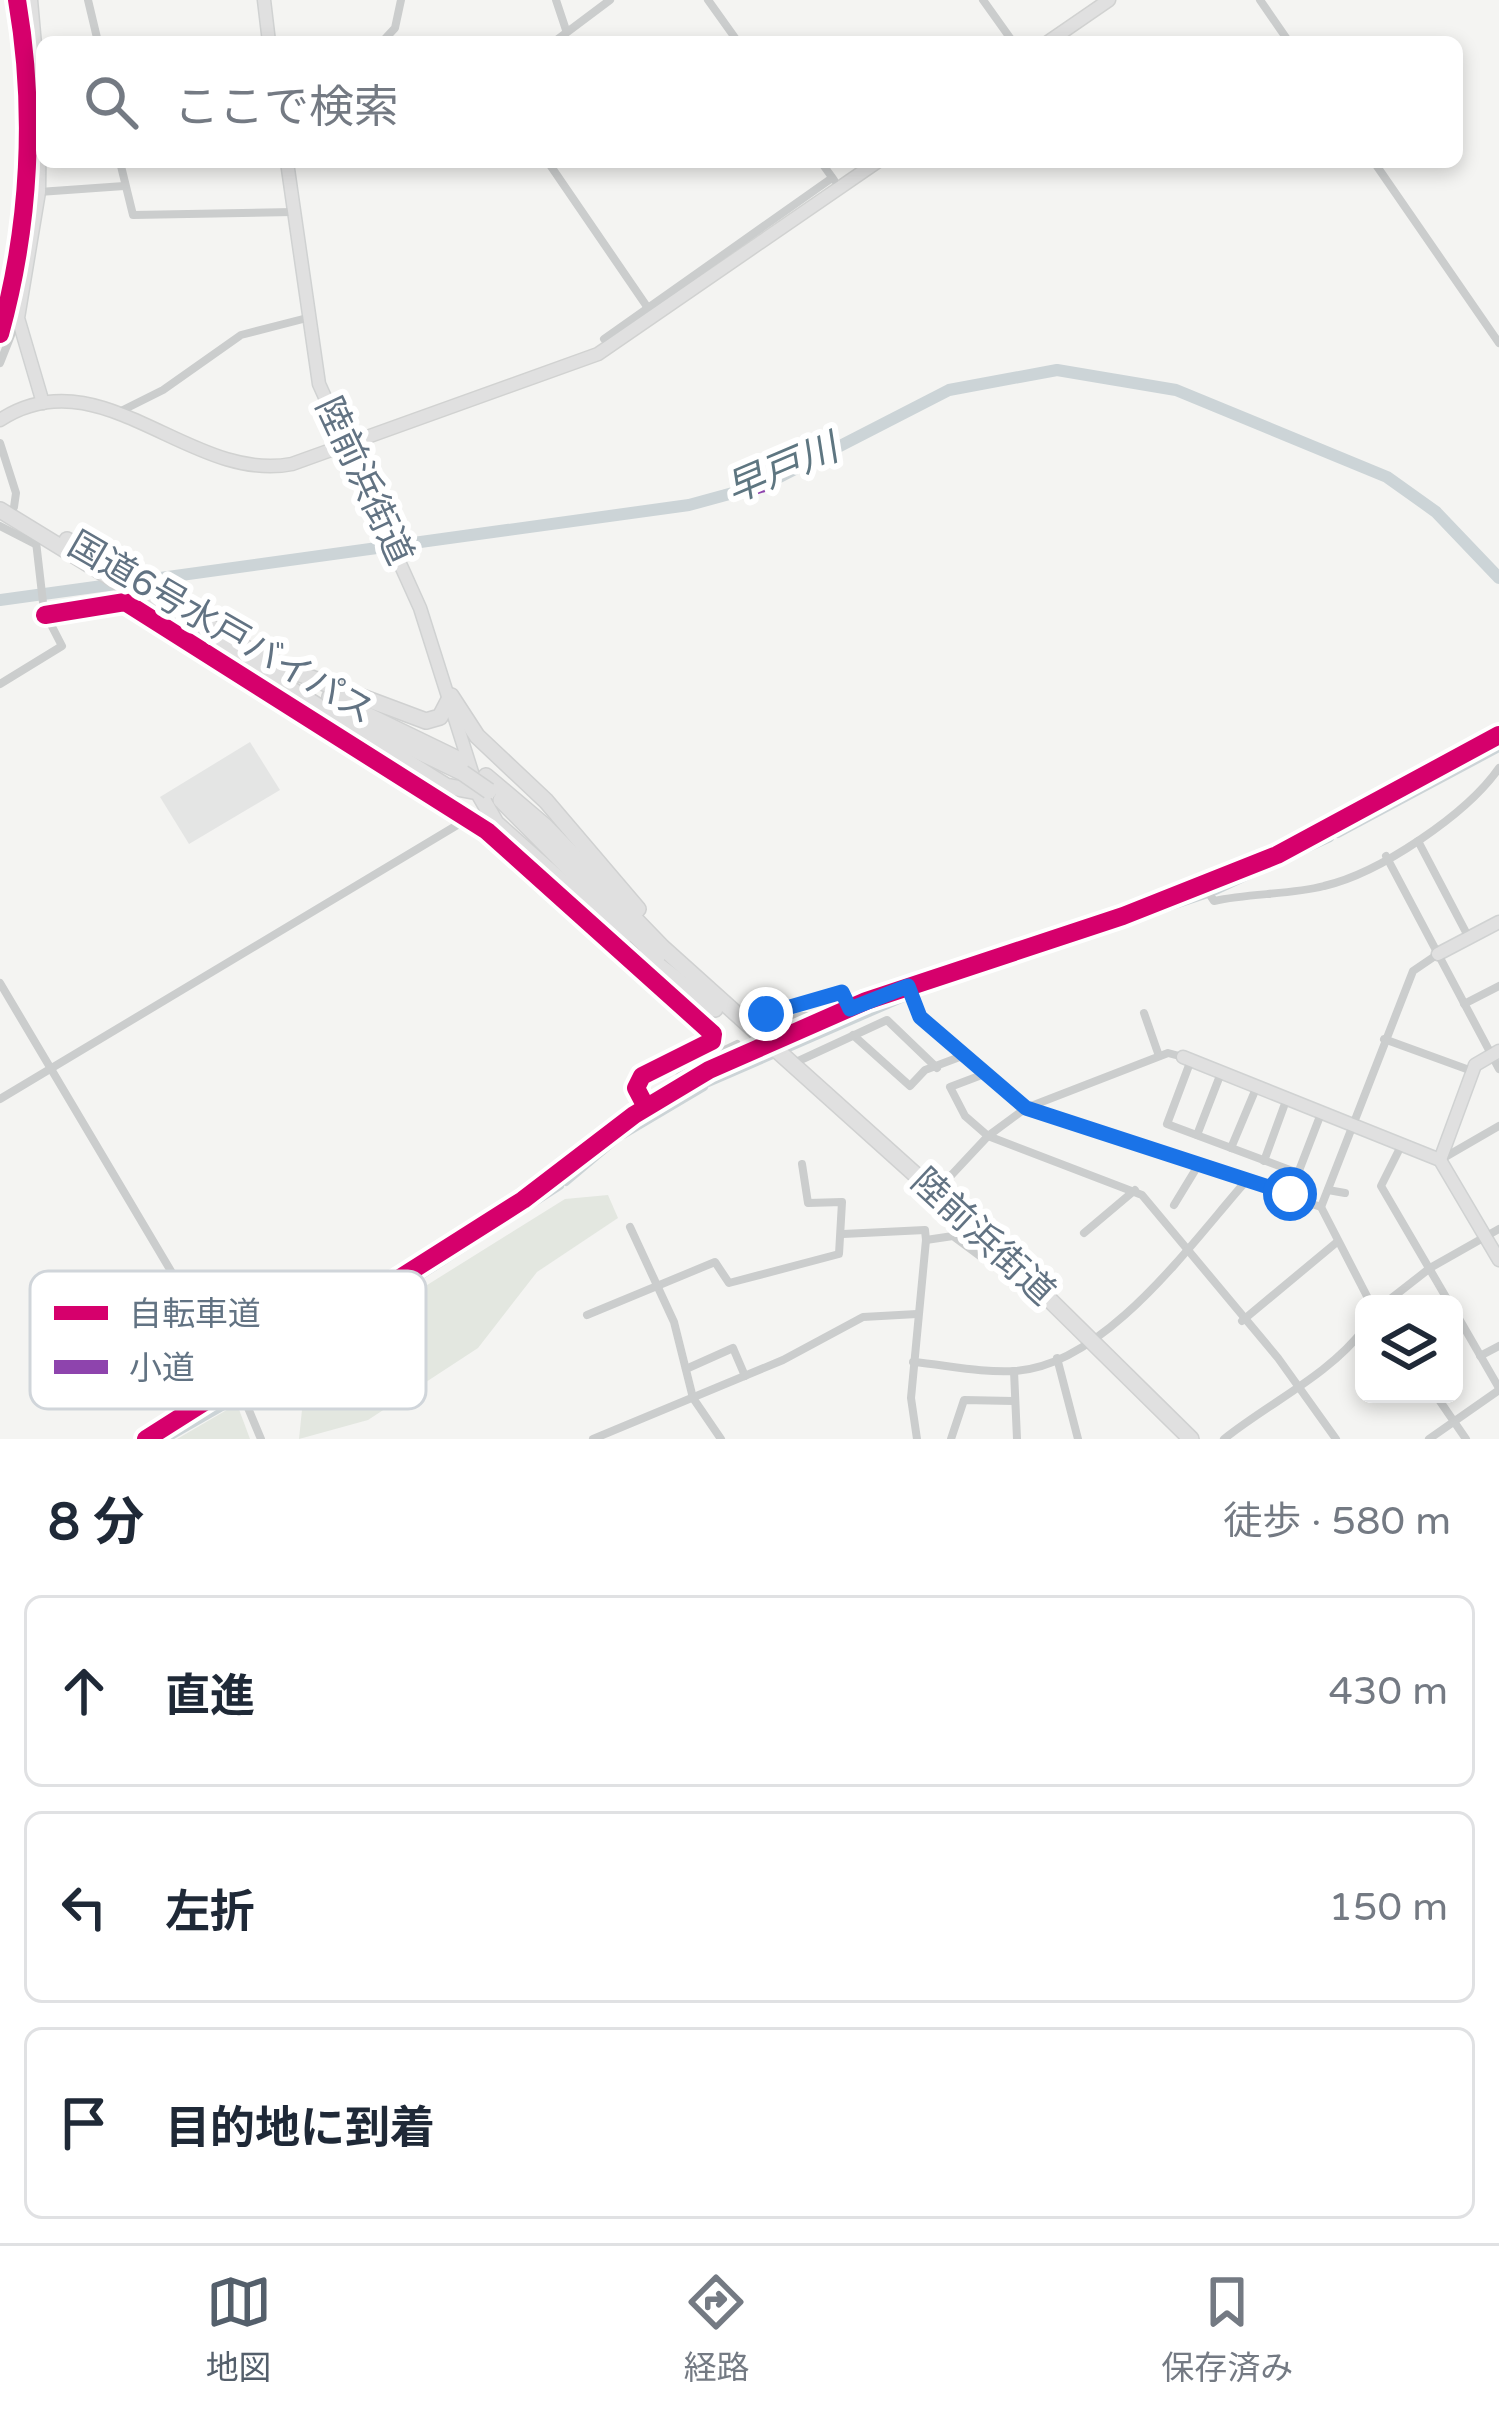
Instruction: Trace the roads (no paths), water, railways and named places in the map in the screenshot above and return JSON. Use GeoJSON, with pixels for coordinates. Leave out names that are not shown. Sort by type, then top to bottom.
{"type":"FeatureCollection","features":[{"type":"Feature","properties":{"kind":"highway","name":"国道6号水戸バイパス"},"geometry":{"type":"LineString","coordinates":[[5,505],[35,538],[97,564]]}},
{"type":"Feature","properties":{"kind":"highway","name":"国道6号水戸バイパス"},"geometry":{"type":"LineString","coordinates":[[5,505],[264,666],[463,767],[474,792],[719,1004]]}},
{"type":"Feature","properties":{"kind":"highway"},"geometry":{"type":"LineString","coordinates":[[264,666],[427,721],[440,717],[451,696],[477,736],[558,814],[719,1004]]}},
{"type":"Feature","properties":{"kind":"highway"},"geometry":{"type":"LineString","coordinates":[[264,666],[316,709],[474,792],[491,827],[651,961],[719,1004]]}},
{"type":"Feature","properties":{"kind":"highway","name":"陸前浜街道"},"geometry":{"type":"LineString","coordinates":[[719,1004],[792,1064],[1191,1439]]}},
{"type":"Feature","properties":{"kind":"highway","name":"陸前浜街道"},"geometry":{"type":"LineString","coordinates":[[719,1004],[1090,1341]]}},
{"type":"Feature","properties":{"kind":"street"},"geometry":{"type":"LineString","coordinates":[[31,0],[36,56]]}},
{"type":"Feature","properties":{"kind":"street"},"geometry":{"type":"LineString","coordinates":[[88,0],[97,36]]}},
{"type":"Feature","properties":{"kind":"street"},"geometry":{"type":"LineString","coordinates":[[264,0],[268,36]]}},
{"type":"Feature","properties":{"kind":"street"},"geometry":{"type":"LineString","coordinates":[[388,36],[395,28],[401,0]]}},
{"type":"Feature","properties":{"kind":"street"},"geometry":{"type":"LineString","coordinates":[[556,0],[566,30]]}},
{"type":"Feature","properties":{"kind":"street"},"geometry":{"type":"LineString","coordinates":[[560,36],[610,0]]}},
{"type":"Feature","properties":{"kind":"street"},"geometry":{"type":"LineString","coordinates":[[708,0],[734,36]]}},
{"type":"Feature","properties":{"kind":"street"},"geometry":{"type":"LineString","coordinates":[[983,0],[1009,36]]}},
{"type":"Feature","properties":{"kind":"street"},"geometry":{"type":"LineString","coordinates":[[1057,36],[1109,0]]}},
{"type":"Feature","properties":{"kind":"street"},"geometry":{"type":"LineString","coordinates":[[1259,0],[1285,36]]}},
{"type":"Feature","properties":{"kind":"street"},"geometry":{"type":"LineString","coordinates":[[0,363],[18,318],[39,168]]}},
{"type":"Feature","properties":{"kind":"street"},"geometry":{"type":"LineString","coordinates":[[121,168],[133,215],[293,212]]}},
{"type":"Feature","properties":{"kind":"street","name":"陸前浜街道"},"geometry":{"type":"LineString","coordinates":[[287,168],[319,384],[402,562],[451,696],[474,792]]}},
{"type":"Feature","properties":{"kind":"street"},"geometry":{"type":"LineString","coordinates":[[552,168],[651,312]]}},
{"type":"Feature","properties":{"kind":"street"},"geometry":{"type":"LineString","coordinates":[[825,168],[836,183]]}},
{"type":"Feature","properties":{"kind":"street"},"geometry":{"type":"LineString","coordinates":[[0,420],[43,403],[79,401],[249,466],[292,464],[564,370],[836,183],[865,168]]}},
{"type":"Feature","properties":{"kind":"street"},"geometry":{"type":"LineString","coordinates":[[1377,168],[1499,343]]}},
{"type":"Feature","properties":{"kind":"street"},"geometry":{"type":"LineString","coordinates":[[39,192],[124,186]]}},
{"type":"Feature","properties":{"kind":"street"},"geometry":{"type":"LineString","coordinates":[[604,339],[651,312]]}},
{"type":"Feature","properties":{"kind":"street"},"geometry":{"type":"LineString","coordinates":[[18,318],[43,403]]}},
{"type":"Feature","properties":{"kind":"street"},"geometry":{"type":"LineString","coordinates":[[117,413],[163,390],[242,335],[307,318]]}},
{"type":"Feature","properties":{"kind":"street"},"geometry":{"type":"LineString","coordinates":[[0,443],[16,493],[5,505]]}},
{"type":"Feature","properties":{"kind":"street"},"geometry":{"type":"LineString","coordinates":[[0,526],[35,538],[45,613],[62,646],[0,684]]}},
{"type":"Feature","properties":{"kind":"street"},"geometry":{"type":"LineString","coordinates":[[0,1099],[469,818],[474,792],[321,731],[125,602],[45,613]]}},
{"type":"Feature","properties":{"kind":"street"},"geometry":{"type":"LineString","coordinates":[[773,1035],[1204,886],[1277,855],[1499,735]]}},
{"type":"Feature","properties":{"kind":"street"},"geometry":{"type":"LineString","coordinates":[[1204,886],[1214,901],[1320,888],[1418,841],[1467,806],[1499,768]]}},
{"type":"Feature","properties":{"kind":"street"},"geometry":{"type":"LineString","coordinates":[[469,818],[491,827],[713,1034],[712,1041],[689,1056],[642,1076],[636,1088],[646,1107]]}},
{"type":"Feature","properties":{"kind":"street"},"geometry":{"type":"LineString","coordinates":[[1418,841],[1469,938]]}},
{"type":"Feature","properties":{"kind":"street"},"geometry":{"type":"LineString","coordinates":[[1386,856],[1497,1058],[1472,1072],[1440,1160]]}},
{"type":"Feature","properties":{"kind":"street"},"geometry":{"type":"LineString","coordinates":[[1321,1207],[1413,971],[1499,922]]}},
{"type":"Feature","properties":{"kind":"street"},"geometry":{"type":"LineString","coordinates":[[0,983],[171,1271]]}},
{"type":"Feature","properties":{"kind":"street"},"geometry":{"type":"LineString","coordinates":[[908,986],[920,1017],[1026,1108],[1321,1207],[1366,1295]]}},
{"type":"Feature","properties":{"kind":"street"},"geometry":{"type":"LineString","coordinates":[[1464,1004],[1499,986]]}},
{"type":"Feature","properties":{"kind":"street"},"geometry":{"type":"LineString","coordinates":[[719,1004],[766,1014],[842,992],[850,1009]]}},
{"type":"Feature","properties":{"kind":"street"},"geometry":{"type":"LineString","coordinates":[[1144,1013],[1159,1056]]}},
{"type":"Feature","properties":{"kind":"street"},"geometry":{"type":"LineString","coordinates":[[792,1064],[886,1020],[937,1067]]}},
{"type":"Feature","properties":{"kind":"street"},"geometry":{"type":"LineString","coordinates":[[853,1036],[910,1086],[965,1055]]}},
{"type":"Feature","properties":{"kind":"street"},"geometry":{"type":"LineString","coordinates":[[1384,1039],[1472,1072]]}},
{"type":"Feature","properties":{"kind":"street"},"geometry":{"type":"LineString","coordinates":[[671,1090],[683,1070],[736,1044]]}},
{"type":"Feature","properties":{"kind":"street"},"geometry":{"type":"LineString","coordinates":[[408,1271],[523,1200],[671,1090],[752,1053]]}},
{"type":"Feature","properties":{"kind":"street"},"geometry":{"type":"LineString","coordinates":[[933,1195],[988,1136],[1026,1108],[1159,1056],[1187,1059],[1322,1109],[1440,1160],[1499,1260]]}},
{"type":"Feature","properties":{"kind":"street"},"geometry":{"type":"LineString","coordinates":[[1187,1059],[1167,1124],[1298,1173]]}},
{"type":"Feature","properties":{"kind":"street"},"geometry":{"type":"LineString","coordinates":[[1197,1136],[1222,1072]]}},
{"type":"Feature","properties":{"kind":"street"},"geometry":{"type":"LineString","coordinates":[[986,1073],[950,1087],[965,1116],[988,1136],[1135,1190],[1296,1384],[1331,1437]]}},
{"type":"Feature","properties":{"kind":"street"},"geometry":{"type":"LineString","coordinates":[[1232,1148],[1257,1085]]}},
{"type":"Feature","properties":{"kind":"street"},"geometry":{"type":"LineString","coordinates":[[1264,1160],[1288,1096]]}},
{"type":"Feature","properties":{"kind":"street"},"geometry":{"type":"LineString","coordinates":[[1290,1194],[1322,1109]]}},
{"type":"Feature","properties":{"kind":"street"},"geometry":{"type":"LineString","coordinates":[[1440,1160],[1499,1126]]}},
{"type":"Feature","properties":{"kind":"street"},"geometry":{"type":"LineString","coordinates":[[1402,1144],[1381,1186],[1445,1295]]}},
{"type":"Feature","properties":{"kind":"street"},"geometry":{"type":"LineString","coordinates":[[586,1315],[715,1262],[729,1283],[839,1254],[842,1202],[808,1202],[802,1164]]}},
{"type":"Feature","properties":{"kind":"street"},"geometry":{"type":"LineString","coordinates":[[1174,1204],[1199,1164]]}},
{"type":"Feature","properties":{"kind":"street"},"geometry":{"type":"LineString","coordinates":[[913,1362],[1014,1371],[1057,1358],[1090,1341],[1141,1300],[1247,1180]]}},
{"type":"Feature","properties":{"kind":"street"},"geometry":{"type":"LineString","coordinates":[[1084,1233],[1135,1190]]}},
{"type":"Feature","properties":{"kind":"street"},"geometry":{"type":"LineString","coordinates":[[1328,1190],[1345,1193]]}},
{"type":"Feature","properties":{"kind":"street"},"geometry":{"type":"LineString","coordinates":[[630,1227],[657,1284],[694,1398],[721,1439]]}},
{"type":"Feature","properties":{"kind":"street"},"geometry":{"type":"LineString","coordinates":[[1396,1295],[1430,1268],[1499,1229]]}},
{"type":"Feature","properties":{"kind":"street"},"geometry":{"type":"LineString","coordinates":[[843,1234],[925,1230],[913,1362],[917,1439]]}},
{"type":"Feature","properties":{"kind":"street"},"geometry":{"type":"LineString","coordinates":[[926,1240],[953,1235],[984,1259],[989,1253]]}},
{"type":"Feature","properties":{"kind":"street"},"geometry":{"type":"LineString","coordinates":[[1242,1321],[1337,1242]]}},
{"type":"Feature","properties":{"kind":"street"},"geometry":{"type":"LineString","coordinates":[[593,1439],[616,1434],[745,1376],[863,1316],[917,1314]]}},
{"type":"Feature","properties":{"kind":"street"},"geometry":{"type":"LineString","coordinates":[[1429,1439],[1499,1389],[1463,1326]]}},
{"type":"Feature","properties":{"kind":"street"},"geometry":{"type":"LineString","coordinates":[[1224,1439],[1296,1384],[1341,1359],[1355,1341]]}},
{"type":"Feature","properties":{"kind":"street"},"geometry":{"type":"LineString","coordinates":[[1480,1356],[1499,1346]]}},
{"type":"Feature","properties":{"kind":"street"},"geometry":{"type":"LineString","coordinates":[[686,1369],[733,1348],[745,1376]]}},
{"type":"Feature","properties":{"kind":"street"},"geometry":{"type":"LineString","coordinates":[[1057,1358],[1078,1439]]}},
{"type":"Feature","properties":{"kind":"street"},"geometry":{"type":"LineString","coordinates":[[1014,1371],[1017,1439]]}},
{"type":"Feature","properties":{"kind":"street"},"geometry":{"type":"LineString","coordinates":[[954,1438],[964,1400],[1013,1401]]}},
{"type":"Feature","properties":{"kind":"street"},"geometry":{"type":"LineString","coordinates":[[1441,1403],[1466,1439]]}},
{"type":"Feature","properties":{"kind":"street"},"geometry":{"type":"LineString","coordinates":[[146,1439],[196,1409]]}},
{"type":"Feature","properties":{"kind":"street"},"geometry":{"type":"LineString","coordinates":[[248,1409],[261,1439]]}},
{"type":"Feature","properties":{"kind":"waterway","name":"早戸川"},"geometry":{"type":"LineString","coordinates":[[0,600],[689,505],[766,484],[949,390],[1057,370],[1176,390],[1387,477],[1436,512],[1499,578]]}},
{"type":"Feature","properties":{"kind":"waterway"},"geometry":{"type":"LineString","coordinates":[[1338,834],[1499,748]]}},
{"type":"Feature","properties":{"kind":"waterway"},"geometry":{"type":"LineString","coordinates":[[1211,893],[1330,838]]}},
{"type":"Feature","properties":{"kind":"waterway"},"geometry":{"type":"LineString","coordinates":[[922,990],[1205,895]]}},
{"type":"Feature","properties":{"kind":"waterway"},"geometry":{"type":"LineString","coordinates":[[623,1135],[704,1087]]}},
{"type":"Feature","properties":{"kind":"waterway"},"geometry":{"type":"LineString","coordinates":[[566,1182],[617,1139]]}},
{"type":"Feature","properties":{"kind":"waterway"},"geometry":{"type":"LineString","coordinates":[[426,1272],[560,1186]]}},
{"type":"Feature","properties":{"kind":"waterway"},"geometry":{"type":"LineString","coordinates":[[166,1439],[218,1409]]}}]}
